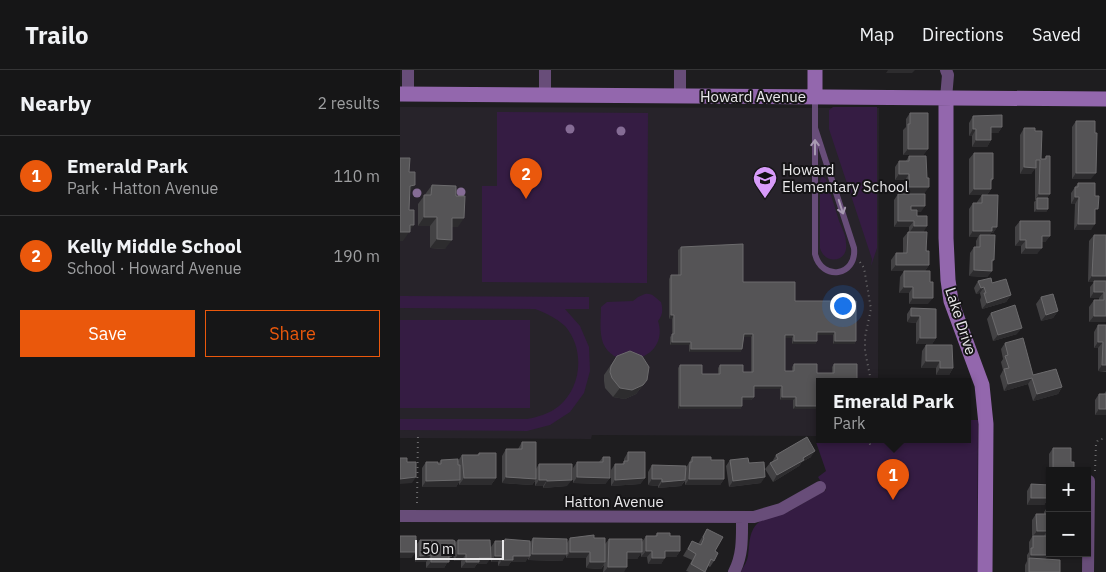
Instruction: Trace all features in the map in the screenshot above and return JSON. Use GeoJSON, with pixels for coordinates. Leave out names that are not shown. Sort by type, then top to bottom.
{"type":"FeatureCollection","features":[{"type":"Feature","properties":{"kind":"street"},"geometry":{"type":"LineString","coordinates":[[404,94],[408,70]]}},
{"type":"Feature","properties":{"kind":"street"},"geometry":{"type":"LineString","coordinates":[[545,70],[545,95]]}},
{"type":"Feature","properties":{"kind":"street"},"geometry":{"type":"LineString","coordinates":[[680,70],[680,96]]}},
{"type":"Feature","properties":{"kind":"street"},"geometry":{"type":"LineString","coordinates":[[815,70],[815,96]]}},
{"type":"Feature","properties":{"kind":"street"},"geometry":{"type":"LineString","coordinates":[[946,70],[948,75],[946,98]]}},
{"type":"Feature","properties":{"kind":"street","name":"Howard Avenue"},"geometry":{"type":"LineString","coordinates":[[404,94],[1106,98]]}},
{"type":"Feature","properties":{"kind":"street","name":"Lake Drive"},"geometry":{"type":"LineString","coordinates":[[946,98],[948,280],[952,302],[982,385],[985,403],[985,572]]}},
{"type":"Feature","properties":{"kind":"street","name":"Hatton Avenue"},"geometry":{"type":"LineString","coordinates":[[400,516],[742,518],[754,517],[781,509],[820,487]]}},
{"type":"Feature","properties":{"kind":"street"},"geometry":{"type":"LineString","coordinates":[[1088,572],[1089,512]]}},
{"type":"Feature","properties":{"kind":"street"},"geometry":{"type":"LineString","coordinates":[[734,572],[742,548],[742,518]]}},
{"type":"Feature","properties":{"kind":"lane"},"geometry":{"type":"LineString","coordinates":[[815,96],[815,128],[815,254],[816,260],[825,270],[838,272],[849,266],[855,254],[815,128]]}},
{"type":"Feature","properties":{"kind":"path"},"geometry":{"type":"LineString","coordinates":[[855,254],[864,268],[869,292],[871,309],[864,351],[870,378]]}},
{"type":"Feature","properties":{"kind":"path"},"geometry":{"type":"LineString","coordinates":[[417,516],[418,433]]}},
{"type":"Feature","properties":{"kind":"path"},"geometry":{"type":"LineString","coordinates":[[1091,478],[1095,472],[1097,441],[1106,438]]}},
{"type":"Feature","properties":{"kind":"path"},"geometry":{"type":"LineString","coordinates":[[870,443],[871,447]]}},
{"type":"Feature","properties":{"kind":"shaded area"},"geometry":{"type":"Polygon","coordinates":[[[400,107],[879,108],[878,378],[816,378],[816,436],[592,435],[591,439],[400,438],[400,107]]]}},
{"type":"Feature","properties":{"kind":"shaded area"},"geometry":{"type":"Polygon","coordinates":[[[833,107],[877,107],[877,248],[871,266],[872,259],[829,129],[829,110],[833,107]]]}},
{"type":"Feature","properties":{"kind":"shaded area"},"geometry":{"type":"Polygon","coordinates":[[[497,112],[648,113],[647,283],[482,282],[482,186],[497,186],[497,112]]]}},
{"type":"Feature","properties":{"kind":"shaded area"},"geometry":{"type":"Polygon","coordinates":[[[822,176],[826,179],[846,240],[844,254],[836,259],[827,257],[820,248],[820,181],[822,176]]]}},
{"type":"Feature","properties":{"kind":"shaded area"},"geometry":{"type":"Polygon","coordinates":[[[645,294],[654,296],[662,305],[662,314],[658,321],[660,334],[656,345],[649,353],[640,358],[629,360],[619,358],[610,353],[603,343],[601,307],[607,302],[633,301],[645,294]]]}},
{"type":"Feature","properties":{"kind":"shaded area"},"geometry":{"type":"Polygon","coordinates":[[[400,296],[589,297],[589,309],[565,309],[580,326],[589,347],[590,371],[584,393],[570,412],[550,425],[527,431],[400,430],[400,419],[527,419],[543,415],[555,409],[567,398],[576,378],[578,356],[576,346],[565,326],[551,316],[535,309],[400,308],[400,296]]]}},
{"type":"Feature","properties":{"kind":"shaded area"},"geometry":{"type":"Polygon","coordinates":[[[400,320],[530,320],[530,408],[400,408],[400,320]]]}},
{"type":"Feature","properties":{"kind":"shaded area"},"geometry":{"type":"Polygon","coordinates":[[[971,420],[978,420],[977,572],[741,572],[747,558],[751,533],[756,525],[760,521],[790,511],[826,490],[818,477],[826,471],[816,443],[971,443],[971,420]]]}},
{"type":"Feature","properties":{"kind":"building"},"geometry":{"type":"Polygon","coordinates":[[[910,113],[928,113],[928,149],[908,149],[910,113]]]}},
{"type":"Feature","properties":{"kind":"building"},"geometry":{"type":"Polygon","coordinates":[[[1002,115],[1002,127],[991,127],[991,140],[976,140],[976,129],[973,129],[973,116],[1002,115]]]}},
{"type":"Feature","properties":{"kind":"building"},"geometry":{"type":"Polygon","coordinates":[[[1076,121],[1095,121],[1095,133],[1097,133],[1096,173],[1076,173],[1076,121]]]}},
{"type":"Feature","properties":{"kind":"building"},"geometry":{"type":"Polygon","coordinates":[[[1024,128],[1035,128],[1035,131],[1042,131],[1041,159],[1046,159],[1046,156],[1050,156],[1050,194],[1039,194],[1040,160],[1036,160],[1036,168],[1024,167],[1024,128]]]}},
{"type":"Feature","properties":{"kind":"building"},"geometry":{"type":"Polygon","coordinates":[[[974,153],[993,153],[991,189],[974,189],[974,153]]]}},
{"type":"Feature","properties":{"kind":"building"},"geometry":{"type":"Polygon","coordinates":[[[909,156],[926,156],[929,187],[909,187],[909,174],[899,174],[899,161],[909,161],[909,156]]]}},
{"type":"Feature","properties":{"kind":"building"},"geometry":{"type":"Polygon","coordinates":[[[400,158],[410,158],[409,172],[415,172],[415,185],[410,186],[409,210],[414,210],[414,225],[410,225],[410,232],[400,232],[400,158]]]}},
{"type":"Feature","properties":{"kind":"building"},"geometry":{"type":"Polygon","coordinates":[[[1078,183],[1095,183],[1095,196],[1099,196],[1098,209],[1095,209],[1095,224],[1078,224],[1079,197],[1075,197],[1075,187],[1078,187],[1078,183]]]}},
{"type":"Feature","properties":{"kind":"building"},"geometry":{"type":"Polygon","coordinates":[[[432,185],[456,186],[456,196],[465,196],[464,218],[452,218],[452,240],[437,239],[437,217],[424,217],[424,195],[431,195],[432,185]]]}},
{"type":"Feature","properties":{"kind":"building"},"geometry":{"type":"Polygon","coordinates":[[[898,194],[925,194],[925,206],[911,206],[911,210],[917,210],[917,216],[927,216],[927,226],[914,226],[914,221],[898,221],[898,194]]]}},
{"type":"Feature","properties":{"kind":"building"},"geometry":{"type":"Polygon","coordinates":[[[982,195],[998,195],[997,227],[992,227],[992,231],[973,231],[973,203],[982,203],[982,195]]]}},
{"type":"Feature","properties":{"kind":"building"},"geometry":{"type":"Polygon","coordinates":[[[1037,198],[1048,198],[1048,209],[1037,209],[1037,198]]]}},
{"type":"Feature","properties":{"kind":"building"},"geometry":{"type":"Polygon","coordinates":[[[1020,221],[1050,221],[1050,236],[1042,236],[1042,248],[1026,248],[1026,240],[1020,240],[1020,221]]]}},
{"type":"Feature","properties":{"kind":"building"},"geometry":{"type":"Polygon","coordinates":[[[908,232],[927,232],[926,251],[929,251],[929,265],[896,265],[896,253],[907,253],[908,232]]]}},
{"type":"Feature","properties":{"kind":"building"},"geometry":{"type":"Polygon","coordinates":[[[980,235],[995,235],[992,271],[974,270],[974,247],[980,247],[980,235]]]}},
{"type":"Feature","properties":{"kind":"building"},"geometry":{"type":"Polygon","coordinates":[[[1094,235],[1106,235],[1106,276],[1092,276],[1094,235]]]}},
{"type":"Feature","properties":{"kind":"building"},"geometry":{"type":"Polygon","coordinates":[[[743,244],[743,282],[795,282],[795,301],[856,301],[856,341],[835,341],[835,332],[817,332],[817,341],[794,341],[794,335],[785,335],[785,371],[794,371],[794,364],[817,364],[817,373],[834,373],[834,364],[857,364],[857,378],[816,378],[816,406],[796,406],[796,397],[782,397],[782,386],[754,386],[754,397],[742,397],[742,406],[680,406],[680,365],[702,365],[702,374],[720,374],[720,365],[743,365],[743,372],[753,372],[753,334],[744,334],[742,349],[691,349],[691,342],[672,342],[674,315],[671,315],[671,275],[681,275],[681,247],[743,244]]]}},
{"type":"Feature","properties":{"kind":"building"},"geometry":{"type":"Polygon","coordinates":[[[904,271],[930,271],[930,282],[933,282],[933,298],[913,298],[913,287],[904,287],[904,271]]]}},
{"type":"Feature","properties":{"kind":"building"},"geometry":{"type":"Polygon","coordinates":[[[991,278],[992,283],[1006,279],[1011,295],[987,303],[984,287],[981,288],[978,281],[991,278]]]}},
{"type":"Feature","properties":{"kind":"building"},"geometry":{"type":"Polygon","coordinates":[[[1094,281],[1106,281],[1106,316],[1094,316],[1094,300],[1104,300],[1104,292],[1094,292],[1094,281]]]}},
{"type":"Feature","properties":{"kind":"building"},"geometry":{"type":"Polygon","coordinates":[[[1053,294],[1058,311],[1046,315],[1041,297],[1053,294]]]}},
{"type":"Feature","properties":{"kind":"building"},"geometry":{"type":"Polygon","coordinates":[[[1015,305],[1022,328],[998,335],[991,313],[1015,305]]]}},
{"type":"Feature","properties":{"kind":"building"},"geometry":{"type":"Polygon","coordinates":[[[911,308],[936,309],[936,338],[920,338],[920,316],[911,316],[911,308]]]}},
{"type":"Feature","properties":{"kind":"building"},"geometry":{"type":"Polygon","coordinates":[[[1098,325],[1106,325],[1106,365],[1102,365],[1103,342],[1098,342],[1098,325]]]}},
{"type":"Feature","properties":{"kind":"building"},"geometry":{"type":"Polygon","coordinates":[[[1023,338],[1033,375],[1056,369],[1062,387],[1037,394],[1032,378],[1008,384],[1004,369],[1009,368],[1005,356],[1008,355],[1005,343],[1023,338]]]}},
{"type":"Feature","properties":{"kind":"building"},"geometry":{"type":"Polygon","coordinates":[[[926,345],[952,345],[953,368],[940,368],[940,361],[926,361],[926,345]]]}},
{"type":"Feature","properties":{"kind":"building"},"geometry":{"type":"Polygon","coordinates":[[[630,351],[642,356],[649,367],[647,380],[643,385],[632,390],[620,388],[610,372],[617,356],[630,351]]]}},
{"type":"Feature","properties":{"kind":"building"},"geometry":{"type":"Polygon","coordinates":[[[1099,394],[1106,394],[1106,409],[1099,409],[1099,394]]]}},
{"type":"Feature","properties":{"kind":"building"},"geometry":{"type":"Polygon","coordinates":[[[807,437],[815,451],[803,458],[804,460],[777,475],[770,463],[778,459],[776,455],[807,437]]]}},
{"type":"Feature","properties":{"kind":"building"},"geometry":{"type":"Polygon","coordinates":[[[522,442],[536,442],[536,479],[506,477],[506,449],[522,449],[522,442]]]}},
{"type":"Feature","properties":{"kind":"building"},"geometry":{"type":"Polygon","coordinates":[[[1053,448],[1071,448],[1071,462],[1074,462],[1074,467],[1053,467],[1053,448]]]}},
{"type":"Feature","properties":{"kind":"building"},"geometry":{"type":"Polygon","coordinates":[[[628,452],[645,452],[645,478],[615,480],[615,464],[624,464],[624,461],[628,461],[628,452]]]}},
{"type":"Feature","properties":{"kind":"building"},"geometry":{"type":"Polygon","coordinates":[[[479,453],[496,453],[496,478],[464,478],[462,455],[479,455],[479,453]]]}},
{"type":"Feature","properties":{"kind":"building"},"geometry":{"type":"Polygon","coordinates":[[[603,457],[610,457],[610,478],[577,477],[577,462],[603,462],[603,457]]]}},
{"type":"Feature","properties":{"kind":"building"},"geometry":{"type":"Polygon","coordinates":[[[692,457],[711,457],[711,460],[724,460],[724,479],[689,479],[692,457]]]}},
{"type":"Feature","properties":{"kind":"building"},"geometry":{"type":"Polygon","coordinates":[[[400,458],[407,458],[407,462],[416,462],[416,477],[400,479],[400,458]]]}},
{"type":"Feature","properties":{"kind":"building"},"geometry":{"type":"Polygon","coordinates":[[[748,458],[749,463],[764,462],[765,477],[733,481],[730,460],[748,458]]]}},
{"type":"Feature","properties":{"kind":"building"},"geometry":{"type":"Polygon","coordinates":[[[458,459],[460,480],[426,481],[426,462],[438,462],[438,464],[441,464],[441,460],[458,459]]]}},
{"type":"Feature","properties":{"kind":"building"},"geometry":{"type":"Polygon","coordinates":[[[539,464],[572,464],[572,480],[539,480],[539,464]]]}},
{"type":"Feature","properties":{"kind":"building"},"geometry":{"type":"Polygon","coordinates":[[[652,465],[686,466],[685,480],[662,482],[662,479],[652,479],[652,465]]]}},
{"type":"Feature","properties":{"kind":"building"},"geometry":{"type":"Polygon","coordinates":[[[1031,484],[1046,485],[1046,498],[1031,498],[1031,484]]]}},
{"type":"Feature","properties":{"kind":"building"},"geometry":{"type":"Polygon","coordinates":[[[1036,514],[1046,514],[1046,531],[1037,531],[1036,514]]]}},
{"type":"Feature","properties":{"kind":"building"},"geometry":{"type":"Polygon","coordinates":[[[707,529],[723,537],[715,551],[718,553],[714,561],[711,559],[705,572],[691,564],[696,554],[688,549],[692,541],[701,545],[707,529]]]}},
{"type":"Feature","properties":{"kind":"building"},"geometry":{"type":"Polygon","coordinates":[[[657,533],[670,533],[670,536],[680,536],[680,551],[665,551],[665,558],[652,558],[652,551],[646,551],[646,536],[657,536],[657,533]]]}},
{"type":"Feature","properties":{"kind":"building"},"geometry":{"type":"Polygon","coordinates":[[[594,535],[594,538],[605,538],[605,562],[590,562],[590,552],[570,552],[570,538],[594,535]]]}},
{"type":"Feature","properties":{"kind":"building"},"geometry":{"type":"Polygon","coordinates":[[[400,536],[416,536],[416,552],[400,552],[400,536]]]}},
{"type":"Feature","properties":{"kind":"building"},"geometry":{"type":"Polygon","coordinates":[[[1033,536],[1046,536],[1046,555],[1031,555],[1033,536]]]}},
{"type":"Feature","properties":{"kind":"building"},"geometry":{"type":"Polygon","coordinates":[[[533,538],[567,539],[567,554],[532,554],[533,538]]]}},
{"type":"Feature","properties":{"kind":"building"},"geometry":{"type":"Polygon","coordinates":[[[505,539],[530,541],[530,556],[513,556],[513,560],[502,560],[502,556],[495,556],[495,541],[505,541],[505,539]]]}},
{"type":"Feature","properties":{"kind":"building"},"geometry":{"type":"Polygon","coordinates":[[[609,539],[642,539],[642,552],[627,552],[627,567],[608,567],[609,539]]]}},
{"type":"Feature","properties":{"kind":"building"},"geometry":{"type":"Polygon","coordinates":[[[420,540],[455,541],[455,550],[452,550],[452,556],[449,556],[449,562],[431,562],[431,555],[420,556],[420,540]]]}},
{"type":"Feature","properties":{"kind":"building"},"geometry":{"type":"Polygon","coordinates":[[[458,540],[490,540],[491,558],[479,558],[479,562],[466,562],[466,554],[458,554],[458,540]]]}},
{"type":"Feature","properties":{"kind":"building"},"geometry":{"type":"Polygon","coordinates":[[[1029,558],[1060,560],[1060,572],[1029,572],[1029,558]]]}},
{"type":"Feature","properties":{"kind":"place","name":"Kelly Middle School"},"geometry":{"type":"Point","coordinates":[526,199]}},
{"type":"Feature","properties":{"kind":"place","name":"Howard Elementary School"},"geometry":{"type":"Point","coordinates":[765,199]}},
{"type":"Feature","properties":{"kind":"place","name":"Emerald Park"},"geometry":{"type":"Point","coordinates":[893,500]}}]}
